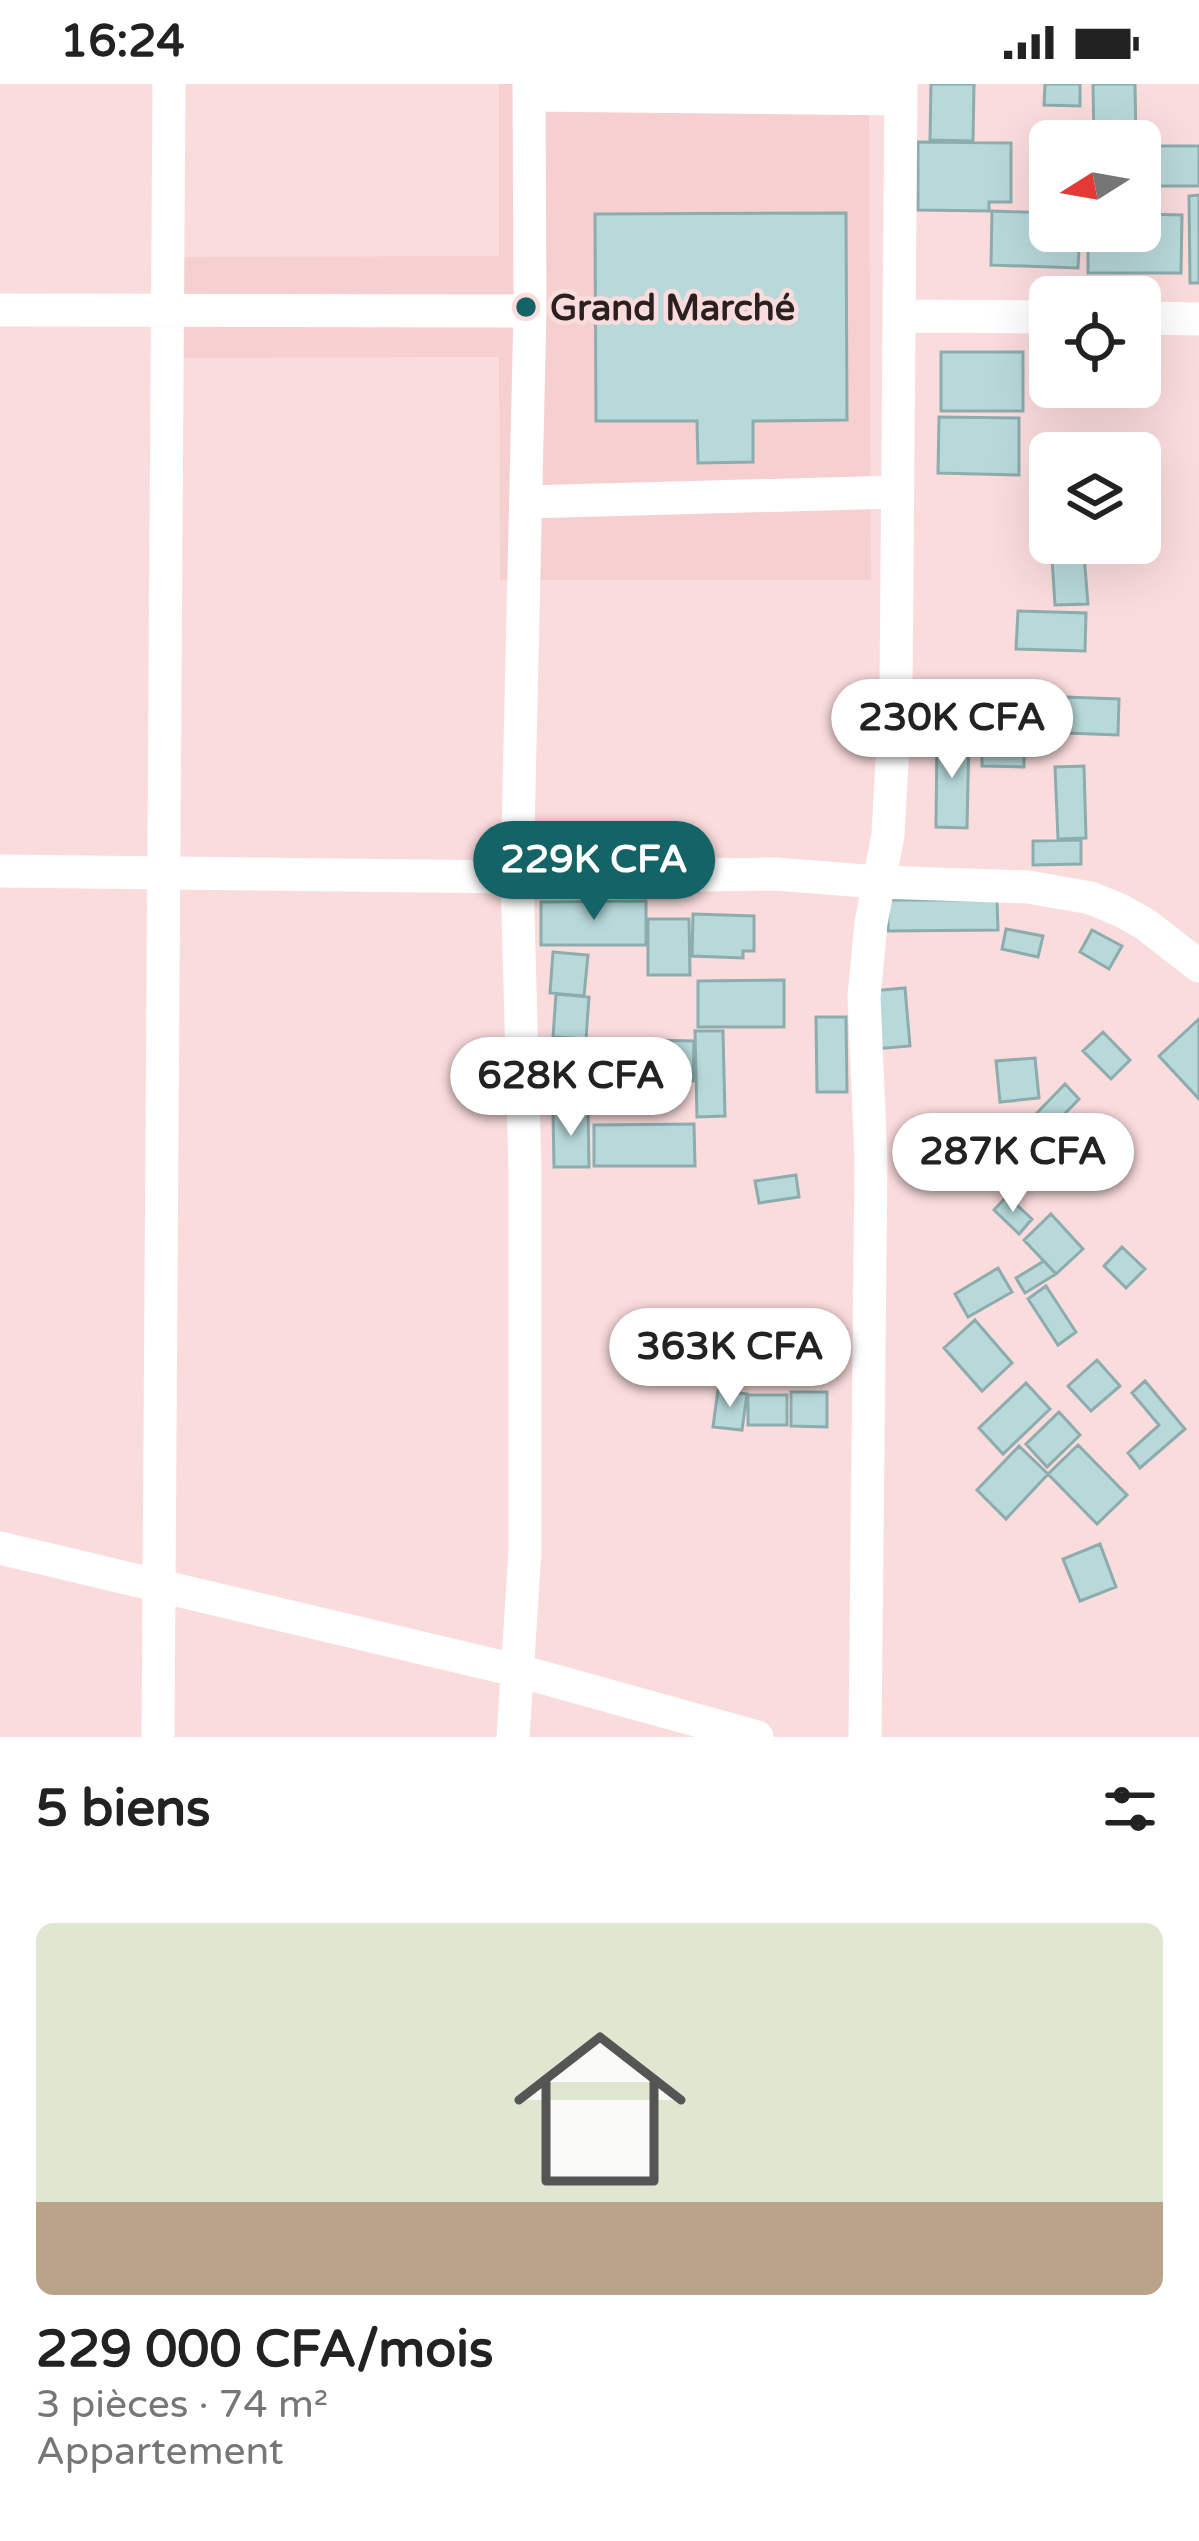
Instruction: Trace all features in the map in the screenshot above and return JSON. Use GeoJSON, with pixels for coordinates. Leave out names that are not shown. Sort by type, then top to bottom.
{"type":"FeatureCollection","features":[{"type":"Feature","properties":{"kind":"street"},"geometry":{"type":"LineString","coordinates":[[158,1737],[169,84]]}},
{"type":"Feature","properties":{"kind":"street"},"geometry":{"type":"LineString","coordinates":[[514,1737],[525,1551],[525,1170],[518,877],[530,311],[529,89],[901,92],[896,689],[888,836],[865,962],[864,997],[871,1159],[866,1737]]}},
{"type":"Feature","properties":{"kind":"street"},"geometry":{"type":"LineString","coordinates":[[0,310],[530,311]]}},
{"type":"Feature","properties":{"kind":"street"},"geometry":{"type":"LineString","coordinates":[[901,316],[1029,317]]}},
{"type":"Feature","properties":{"kind":"street"},"geometry":{"type":"LineString","coordinates":[[1161,318],[1199,319]]}},
{"type":"Feature","properties":{"kind":"street"},"geometry":{"type":"LineString","coordinates":[[526,502],[897,492]]}},
{"type":"Feature","properties":{"kind":"street"},"geometry":{"type":"LineString","coordinates":[[0,871],[518,877],[775,874],[1028,887],[1077,895],[1121,911],[1199,965]]}},
{"type":"Feature","properties":{"kind":"street"},"geometry":{"type":"LineString","coordinates":[[0,1549],[519,1671],[757,1737]]}},
{"type":"Feature","properties":{"kind":"shaded area","name":"Grand Marché"},"geometry":{"type":"Polygon","coordinates":[[[499,84],[869,84],[871,580],[500,580],[499,357],[182,358],[182,257],[499,256],[499,84]]]}},
{"type":"Feature","properties":{"kind":"building"},"geometry":{"type":"Polygon","coordinates":[[[931,84],[974,84],[973,141],[930,140],[931,84]]]}},
{"type":"Feature","properties":{"kind":"building"},"geometry":{"type":"Polygon","coordinates":[[[1045,84],[1080,84],[1080,106],[1044,105],[1045,84]]]}},
{"type":"Feature","properties":{"kind":"building"},"geometry":{"type":"Polygon","coordinates":[[[1093,84],[1135,84],[1136,120],[1094,120],[1093,84]]]}},
{"type":"Feature","properties":{"kind":"building"},"geometry":{"type":"Polygon","coordinates":[[[918,142],[1011,143],[1011,202],[989,202],[989,211],[918,210],[918,142]]]}},
{"type":"Feature","properties":{"kind":"building"},"geometry":{"type":"Polygon","coordinates":[[[1161,146],[1199,146],[1199,186],[1161,186],[1161,146]]]}},
{"type":"Feature","properties":{"kind":"building"},"geometry":{"type":"Polygon","coordinates":[[[1199,195],[1199,283],[1190,283],[1189,196],[1199,195]]]}},
{"type":"Feature","properties":{"kind":"building"},"geometry":{"type":"Polygon","coordinates":[[[992,211],[1029,212],[1029,252],[1079,252],[1078,268],[991,265],[992,211]]]}},
{"type":"Feature","properties":{"kind":"building"},"geometry":{"type":"Polygon","coordinates":[[[846,213],[847,420],[753,421],[753,462],[698,463],[697,421],[596,421],[595,214],[846,213]]]}},
{"type":"Feature","properties":{"kind":"building"},"geometry":{"type":"Polygon","coordinates":[[[1161,214],[1182,215],[1181,273],[1088,273],[1088,252],[1161,252],[1161,214]]]}},
{"type":"Feature","properties":{"kind":"building"},"geometry":{"type":"Polygon","coordinates":[[[941,352],[1023,352],[1023,411],[941,411],[941,352]]]}},
{"type":"Feature","properties":{"kind":"building"},"geometry":{"type":"Polygon","coordinates":[[[939,417],[1019,418],[1019,475],[938,473],[939,417]]]}},
{"type":"Feature","properties":{"kind":"building"},"geometry":{"type":"Polygon","coordinates":[[[1052,564],[1085,564],[1088,604],[1055,605],[1052,564]]]}},
{"type":"Feature","properties":{"kind":"building"},"geometry":{"type":"Polygon","coordinates":[[[1018,611],[1086,613],[1085,651],[1016,649],[1018,611]]]}},
{"type":"Feature","properties":{"kind":"building"},"geometry":{"type":"Polygon","coordinates":[[[1064,697],[1066,733],[984,736],[983,701],[1064,697]]]}},
{"type":"Feature","properties":{"kind":"building"},"geometry":{"type":"Polygon","coordinates":[[[1064,697],[1119,699],[1118,735],[1066,733],[1064,697]]]}},
{"type":"Feature","properties":{"kind":"building"},"geometry":{"type":"Polygon","coordinates":[[[937,734],[969,735],[967,828],[936,827],[937,734]]]}},
{"type":"Feature","properties":{"kind":"building"},"geometry":{"type":"Polygon","coordinates":[[[982,738],[1024,739],[1024,767],[982,766],[982,738]]]}},
{"type":"Feature","properties":{"kind":"building"},"geometry":{"type":"Polygon","coordinates":[[[1084,766],[1086,838],[1058,839],[1055,767],[1084,766]]]}},
{"type":"Feature","properties":{"kind":"building"},"geometry":{"type":"Polygon","coordinates":[[[1081,840],[1081,864],[1033,865],[1033,841],[1081,840]]]}},
{"type":"Feature","properties":{"kind":"building"},"geometry":{"type":"Polygon","coordinates":[[[888,900],[997,900],[998,930],[888,931],[888,900]]]}},
{"type":"Feature","properties":{"kind":"building"},"geometry":{"type":"Polygon","coordinates":[[[646,901],[646,945],[541,945],[541,902],[646,901]]]}},
{"type":"Feature","properties":{"kind":"building"},"geometry":{"type":"Polygon","coordinates":[[[693,914],[754,916],[754,951],[743,951],[743,958],[692,956],[693,914]]]}},
{"type":"Feature","properties":{"kind":"building"},"geometry":{"type":"Polygon","coordinates":[[[648,919],[689,919],[690,975],[648,975],[648,919]]]}},
{"type":"Feature","properties":{"kind":"building"},"geometry":{"type":"Polygon","coordinates":[[[1006,929],[1043,936],[1038,957],[1002,949],[1006,929]]]}},
{"type":"Feature","properties":{"kind":"building"},"geometry":{"type":"Polygon","coordinates":[[[1092,930],[1122,946],[1109,969],[1080,952],[1092,930]]]}},
{"type":"Feature","properties":{"kind":"building"},"geometry":{"type":"Polygon","coordinates":[[[553,952],[588,955],[584,996],[550,993],[553,952]]]}},
{"type":"Feature","properties":{"kind":"building"},"geometry":{"type":"Polygon","coordinates":[[[784,980],[784,1027],[698,1027],[698,981],[784,980]]]}},
{"type":"Feature","properties":{"kind":"building"},"geometry":{"type":"Polygon","coordinates":[[[905,988],[910,1046],[875,1049],[871,991],[905,988]]]}},
{"type":"Feature","properties":{"kind":"building"},"geometry":{"type":"Polygon","coordinates":[[[556,994],[589,997],[586,1039],[553,1037],[556,994]]]}},
{"type":"Feature","properties":{"kind":"building"},"geometry":{"type":"Polygon","coordinates":[[[816,1017],[846,1017],[847,1092],[817,1092],[816,1017]]]}},
{"type":"Feature","properties":{"kind":"building"},"geometry":{"type":"Polygon","coordinates":[[[1199,1019],[1199,1099],[1159,1056],[1199,1019]]]}},
{"type":"Feature","properties":{"kind":"building"},"geometry":{"type":"Polygon","coordinates":[[[695,1031],[723,1031],[725,1116],[697,1117],[695,1031]]]}},
{"type":"Feature","properties":{"kind":"building"},"geometry":{"type":"Polygon","coordinates":[[[1103,1032],[1130,1060],[1111,1079],[1083,1051],[1103,1032]]]}},
{"type":"Feature","properties":{"kind":"building"},"geometry":{"type":"Polygon","coordinates":[[[598,1039],[694,1041],[693,1081],[597,1080],[598,1039]]]}},
{"type":"Feature","properties":{"kind":"building"},"geometry":{"type":"Polygon","coordinates":[[[1035,1058],[1039,1098],[1000,1102],[996,1061],[1035,1058]]]}},
{"type":"Feature","properties":{"kind":"building"},"geometry":{"type":"Polygon","coordinates":[[[1065,1084],[1079,1099],[1051,1128],[1036,1114],[1065,1084]]]}},
{"type":"Feature","properties":{"kind":"building"},"geometry":{"type":"Polygon","coordinates":[[[553,1111],[588,1111],[589,1167],[554,1167],[553,1111]]]}},
{"type":"Feature","properties":{"kind":"building"},"geometry":{"type":"Polygon","coordinates":[[[694,1124],[695,1166],[594,1166],[594,1125],[694,1124]]]}},
{"type":"Feature","properties":{"kind":"building"},"geometry":{"type":"Polygon","coordinates":[[[1019,1160],[1033,1172],[1014,1194],[1000,1181],[1019,1160]]]}},
{"type":"Feature","properties":{"kind":"building"},"geometry":{"type":"Polygon","coordinates":[[[796,1175],[799,1197],[759,1203],[755,1181],[796,1175]]]}},
{"type":"Feature","properties":{"kind":"building"},"geometry":{"type":"Polygon","coordinates":[[[1007,1196],[1032,1219],[1019,1234],[994,1210],[1007,1196]]]}},
{"type":"Feature","properties":{"kind":"building"},"geometry":{"type":"Polygon","coordinates":[[[1051,1214],[1083,1249],[1056,1274],[1024,1240],[1051,1214]]]}},
{"type":"Feature","properties":{"kind":"building"},"geometry":{"type":"Polygon","coordinates":[[[1122,1247],[1145,1269],[1126,1288],[1104,1266],[1122,1247]]]}},
{"type":"Feature","properties":{"kind":"building"},"geometry":{"type":"Polygon","coordinates":[[[1044,1261],[1056,1274],[1025,1293],[1016,1278],[1044,1261]]]}},
{"type":"Feature","properties":{"kind":"building"},"geometry":{"type":"Polygon","coordinates":[[[998,1268],[1012,1292],[968,1317],[955,1294],[998,1268]]]}},
{"type":"Feature","properties":{"kind":"building"},"geometry":{"type":"Polygon","coordinates":[[[1046,1286],[1076,1332],[1058,1345],[1028,1299],[1046,1286]]]}},
{"type":"Feature","properties":{"kind":"building"},"geometry":{"type":"Polygon","coordinates":[[[975,1320],[1012,1363],[982,1391],[944,1348],[975,1320]]]}},
{"type":"Feature","properties":{"kind":"building"},"geometry":{"type":"Polygon","coordinates":[[[1097,1360],[1120,1386],[1091,1411],[1068,1386],[1097,1360]]]}},
{"type":"Feature","properties":{"kind":"building"},"geometry":{"type":"Polygon","coordinates":[[[1145,1381],[1185,1429],[1140,1468],[1128,1453],[1159,1425],[1132,1393],[1145,1381]]]}},
{"type":"Feature","properties":{"kind":"building"},"geometry":{"type":"Polygon","coordinates":[[[1026,1383],[1050,1409],[1003,1454],[979,1428],[1026,1383]]]}},
{"type":"Feature","properties":{"kind":"building"},"geometry":{"type":"Polygon","coordinates":[[[718,1390],[747,1394],[742,1430],[713,1427],[718,1390]]]}},
{"type":"Feature","properties":{"kind":"building"},"geometry":{"type":"Polygon","coordinates":[[[791,1392],[827,1392],[827,1427],[791,1426],[791,1392]]]}},
{"type":"Feature","properties":{"kind":"building"},"geometry":{"type":"Polygon","coordinates":[[[748,1395],[787,1395],[787,1425],[748,1425],[748,1395]]]}},
{"type":"Feature","properties":{"kind":"building"},"geometry":{"type":"Polygon","coordinates":[[[1059,1412],[1080,1435],[1047,1467],[1026,1444],[1059,1412]]]}},
{"type":"Feature","properties":{"kind":"building"},"geometry":{"type":"Polygon","coordinates":[[[1078,1445],[1127,1495],[1097,1524],[1048,1474],[1078,1445]]]}},
{"type":"Feature","properties":{"kind":"building"},"geometry":{"type":"Polygon","coordinates":[[[1019,1446],[1048,1474],[1006,1519],[977,1490],[1019,1446]]]}},
{"type":"Feature","properties":{"kind":"building"},"geometry":{"type":"Polygon","coordinates":[[[1100,1544],[1116,1587],[1080,1601],[1063,1559],[1100,1544]]]}},
{"type":"Feature","properties":{"kind":"place","name":"Grand Marché"},"geometry":{"type":"Point","coordinates":[526,307]}}]}
